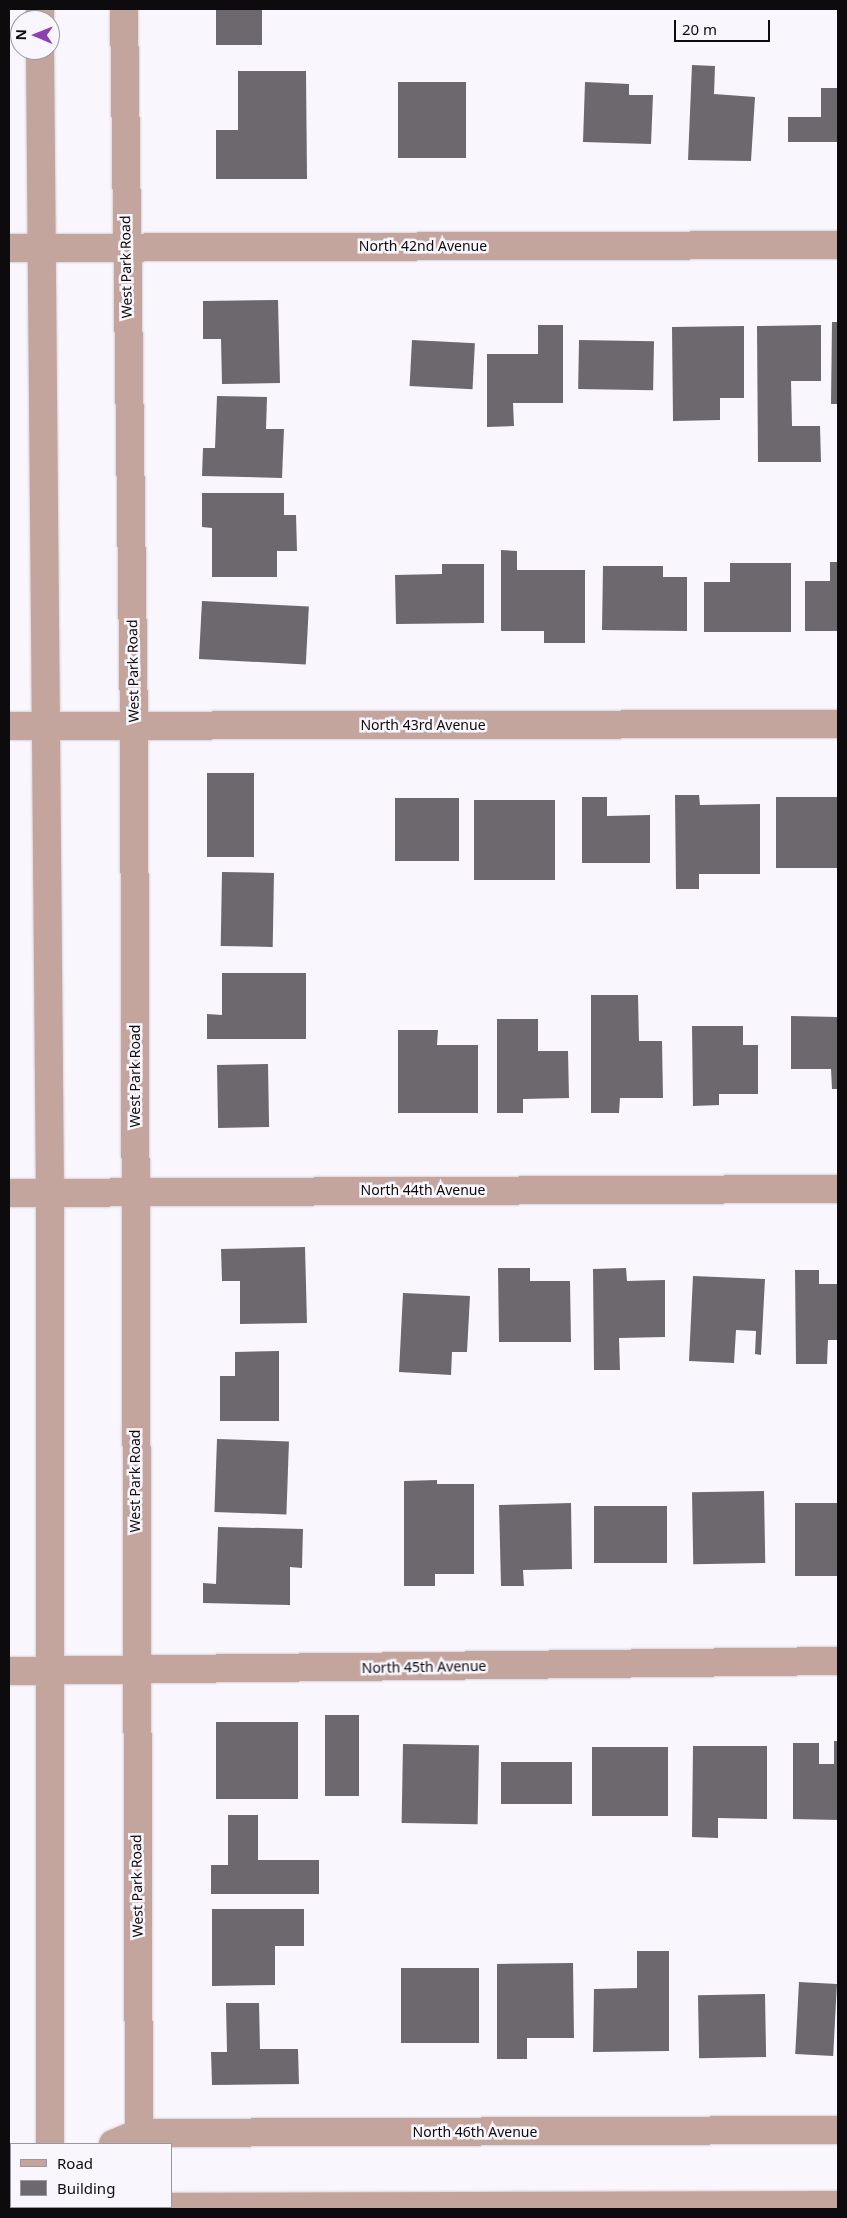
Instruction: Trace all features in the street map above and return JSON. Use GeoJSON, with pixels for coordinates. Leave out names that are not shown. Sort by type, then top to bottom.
{"type":"FeatureCollection","features":[{"type":"Feature","properties":{"kind":"street","name":"West Park Road"},"geometry":{"type":"LineString","coordinates":[[124,9],[125,246],[134,726],[134,1671],[139,2139]]}},
{"type":"Feature","properties":{"kind":"street"},"geometry":{"type":"LineString","coordinates":[[40,60],[43,248],[44,726],[50,1192],[48,1671],[50,2143]]}},
{"type":"Feature","properties":{"kind":"street","name":"North 42nd Avenue"},"geometry":{"type":"LineString","coordinates":[[9,248],[125,246],[838,245]]}},
{"type":"Feature","properties":{"kind":"street","name":"North 43rd Avenue"},"geometry":{"type":"LineString","coordinates":[[9,726],[838,724]]}},
{"type":"Feature","properties":{"kind":"street","name":"North 44th Avenue"},"geometry":{"type":"LineString","coordinates":[[9,1193],[838,1189]]}},
{"type":"Feature","properties":{"kind":"street","name":"North 45th Avenue"},"geometry":{"type":"LineString","coordinates":[[9,1671],[134,1671],[838,1661]]}},
{"type":"Feature","properties":{"kind":"street","name":"North 46th Avenue"},"geometry":{"type":"LineString","coordinates":[[118,2143],[139,2139],[838,2130]]}},
{"type":"Feature","properties":{"kind":"street"},"geometry":{"type":"LineString","coordinates":[[172,2208],[838,2205]]}},
{"type":"Feature","properties":{"kind":"building"},"geometry":{"type":"Polygon","coordinates":[[[216,9],[262,9],[262,45],[216,45],[216,9]]]}},
{"type":"Feature","properties":{"kind":"building"},"geometry":{"type":"Polygon","coordinates":[[[692,65],[715,66],[714,94],[755,97],[751,161],[688,160],[692,65]]]}},
{"type":"Feature","properties":{"kind":"building"},"geometry":{"type":"Polygon","coordinates":[[[238,71],[306,71],[307,179],[216,179],[216,130],[238,130],[238,71]]]}},
{"type":"Feature","properties":{"kind":"building"},"geometry":{"type":"Polygon","coordinates":[[[398,82],[466,82],[466,158],[398,158],[398,82]]]}},
{"type":"Feature","properties":{"kind":"building"},"geometry":{"type":"Polygon","coordinates":[[[585,82],[629,84],[629,95],[653,95],[651,144],[583,142],[585,82]]]}},
{"type":"Feature","properties":{"kind":"building"},"geometry":{"type":"Polygon","coordinates":[[[821,88],[838,88],[838,142],[788,142],[788,117],[821,117],[821,88]]]}},
{"type":"Feature","properties":{"kind":"building"},"geometry":{"type":"Polygon","coordinates":[[[278,300],[280,383],[222,384],[221,339],[203,339],[203,301],[278,300]]]}},
{"type":"Feature","properties":{"kind":"building"},"geometry":{"type":"Polygon","coordinates":[[[832,322],[838,322],[838,404],[831,404],[832,322]]]}},
{"type":"Feature","properties":{"kind":"building"},"geometry":{"type":"Polygon","coordinates":[[[538,325],[563,325],[563,403],[513,403],[514,426],[487,427],[487,354],[538,354],[538,325]]]}},
{"type":"Feature","properties":{"kind":"building"},"geometry":{"type":"Polygon","coordinates":[[[821,325],[821,381],[791,381],[792,426],[820,426],[821,462],[758,462],[757,326],[821,325]]]}},
{"type":"Feature","properties":{"kind":"building"},"geometry":{"type":"Polygon","coordinates":[[[744,326],[744,398],[720,398],[720,420],[673,421],[672,327],[744,326]]]}},
{"type":"Feature","properties":{"kind":"building"},"geometry":{"type":"Polygon","coordinates":[[[412,340],[475,343],[473,389],[410,386],[412,340]]]}},
{"type":"Feature","properties":{"kind":"building"},"geometry":{"type":"Polygon","coordinates":[[[579,340],[654,341],[653,390],[578,389],[579,340]]]}},
{"type":"Feature","properties":{"kind":"building"},"geometry":{"type":"Polygon","coordinates":[[[217,396],[267,397],[266,429],[284,429],[282,478],[202,476],[203,448],[215,448],[217,396]]]}},
{"type":"Feature","properties":{"kind":"building"},"geometry":{"type":"Polygon","coordinates":[[[202,493],[284,493],[284,515],[296,515],[297,551],[277,551],[277,577],[212,577],[212,528],[202,527],[202,493]]]}},
{"type":"Feature","properties":{"kind":"building"},"geometry":{"type":"Polygon","coordinates":[[[501,550],[517,551],[517,570],[585,570],[585,643],[544,643],[544,631],[501,631],[501,550]]]}},
{"type":"Feature","properties":{"kind":"building"},"geometry":{"type":"Polygon","coordinates":[[[830,562],[838,562],[838,631],[805,631],[805,581],[830,581],[830,562]]]}},
{"type":"Feature","properties":{"kind":"building"},"geometry":{"type":"Polygon","coordinates":[[[730,563],[791,563],[791,632],[704,632],[704,582],[730,582],[730,563]]]}},
{"type":"Feature","properties":{"kind":"building"},"geometry":{"type":"Polygon","coordinates":[[[442,564],[484,564],[484,623],[396,624],[395,575],[442,574],[442,564]]]}},
{"type":"Feature","properties":{"kind":"building"},"geometry":{"type":"Polygon","coordinates":[[[603,566],[663,566],[663,577],[687,577],[687,631],[602,630],[603,566]]]}},
{"type":"Feature","properties":{"kind":"building"},"geometry":{"type":"Polygon","coordinates":[[[202,601],[309,607],[306,665],[199,659],[202,601]]]}},
{"type":"Feature","properties":{"kind":"building"},"geometry":{"type":"Polygon","coordinates":[[[207,773],[254,773],[254,857],[207,857],[207,773]]]}},
{"type":"Feature","properties":{"kind":"building"},"geometry":{"type":"Polygon","coordinates":[[[675,795],[699,795],[700,805],[760,804],[760,874],[699,874],[699,889],[676,889],[675,795]]]}},
{"type":"Feature","properties":{"kind":"building"},"geometry":{"type":"Polygon","coordinates":[[[582,797],[607,797],[607,816],[650,815],[650,863],[582,863],[582,797]]]}},
{"type":"Feature","properties":{"kind":"building"},"geometry":{"type":"Polygon","coordinates":[[[776,797],[838,797],[838,868],[776,868],[776,797]]]}},
{"type":"Feature","properties":{"kind":"building"},"geometry":{"type":"Polygon","coordinates":[[[395,798],[459,798],[459,861],[395,861],[395,798]]]}},
{"type":"Feature","properties":{"kind":"building"},"geometry":{"type":"Polygon","coordinates":[[[474,800],[555,800],[555,880],[474,880],[474,800]]]}},
{"type":"Feature","properties":{"kind":"building"},"geometry":{"type":"Polygon","coordinates":[[[222,872],[274,873],[273,947],[221,946],[222,872]]]}},
{"type":"Feature","properties":{"kind":"building"},"geometry":{"type":"Polygon","coordinates":[[[222,973],[306,973],[306,1039],[207,1039],[207,1014],[222,1015],[222,973]]]}},
{"type":"Feature","properties":{"kind":"building"},"geometry":{"type":"Polygon","coordinates":[[[591,995],[638,995],[639,1041],[662,1041],[663,1098],[620,1098],[619,1113],[591,1113],[591,995]]]}},
{"type":"Feature","properties":{"kind":"building"},"geometry":{"type":"Polygon","coordinates":[[[791,1016],[838,1017],[838,1089],[832,1089],[831,1069],[791,1069],[791,1016]]]}},
{"type":"Feature","properties":{"kind":"building"},"geometry":{"type":"Polygon","coordinates":[[[497,1019],[538,1019],[538,1051],[568,1051],[569,1098],[523,1099],[523,1113],[497,1113],[497,1019]]]}},
{"type":"Feature","properties":{"kind":"building"},"geometry":{"type":"Polygon","coordinates":[[[692,1026],[743,1026],[743,1045],[758,1045],[758,1094],[719,1094],[719,1105],[693,1106],[692,1026]]]}},
{"type":"Feature","properties":{"kind":"building"},"geometry":{"type":"Polygon","coordinates":[[[398,1030],[438,1030],[437,1045],[478,1045],[478,1113],[398,1113],[398,1030]]]}},
{"type":"Feature","properties":{"kind":"building"},"geometry":{"type":"Polygon","coordinates":[[[268,1064],[269,1127],[218,1128],[217,1065],[268,1064]]]}},
{"type":"Feature","properties":{"kind":"building"},"geometry":{"type":"Polygon","coordinates":[[[305,1247],[307,1323],[240,1324],[240,1281],[222,1281],[221,1249],[305,1247]]]}},
{"type":"Feature","properties":{"kind":"building"},"geometry":{"type":"Polygon","coordinates":[[[498,1268],[530,1268],[530,1281],[570,1281],[571,1342],[499,1342],[498,1268]]]}},
{"type":"Feature","properties":{"kind":"building"},"geometry":{"type":"Polygon","coordinates":[[[626,1268],[627,1281],[665,1280],[665,1337],[619,1338],[620,1370],[594,1370],[593,1269],[626,1268]]]}},
{"type":"Feature","properties":{"kind":"building"},"geometry":{"type":"Polygon","coordinates":[[[795,1270],[819,1270],[819,1284],[838,1284],[838,1340],[828,1340],[827,1364],[796,1364],[795,1270]]]}},
{"type":"Feature","properties":{"kind":"building"},"geometry":{"type":"Polygon","coordinates":[[[693,1276],[765,1279],[761,1355],[755,1354],[756,1331],[736,1330],[734,1363],[689,1361],[693,1276]]]}},
{"type":"Feature","properties":{"kind":"building"},"geometry":{"type":"Polygon","coordinates":[[[403,1293],[470,1296],[467,1352],[452,1352],[451,1375],[399,1372],[403,1293]]]}},
{"type":"Feature","properties":{"kind":"building"},"geometry":{"type":"Polygon","coordinates":[[[279,1351],[279,1421],[220,1421],[220,1376],[235,1376],[235,1352],[279,1351]]]}},
{"type":"Feature","properties":{"kind":"building"},"geometry":{"type":"Polygon","coordinates":[[[217,1439],[289,1442],[286,1514],[214,1512],[217,1439]]]}},
{"type":"Feature","properties":{"kind":"building"},"geometry":{"type":"Polygon","coordinates":[[[437,1480],[437,1484],[474,1484],[474,1574],[435,1574],[435,1586],[404,1586],[404,1481],[437,1480]]]}},
{"type":"Feature","properties":{"kind":"building"},"geometry":{"type":"Polygon","coordinates":[[[764,1491],[765,1563],[693,1564],[692,1492],[764,1491]]]}},
{"type":"Feature","properties":{"kind":"building"},"geometry":{"type":"Polygon","coordinates":[[[571,1503],[572,1569],[523,1570],[524,1586],[501,1586],[499,1505],[571,1503]]]}},
{"type":"Feature","properties":{"kind":"building"},"geometry":{"type":"Polygon","coordinates":[[[795,1503],[838,1503],[838,1576],[795,1576],[795,1503]]]}},
{"type":"Feature","properties":{"kind":"building"},"geometry":{"type":"Polygon","coordinates":[[[594,1506],[667,1506],[667,1563],[594,1563],[594,1506]]]}},
{"type":"Feature","properties":{"kind":"building"},"geometry":{"type":"Polygon","coordinates":[[[218,1527],[303,1529],[302,1568],[290,1567],[290,1605],[203,1603],[203,1583],[216,1584],[218,1527]]]}},
{"type":"Feature","properties":{"kind":"building"},"geometry":{"type":"Polygon","coordinates":[[[325,1715],[359,1715],[359,1796],[325,1796],[325,1715]]]}},
{"type":"Feature","properties":{"kind":"building"},"geometry":{"type":"Polygon","coordinates":[[[216,1722],[298,1722],[298,1799],[216,1799],[216,1722]]]}},
{"type":"Feature","properties":{"kind":"building"},"geometry":{"type":"Polygon","coordinates":[[[834,1741],[838,1741],[838,1820],[793,1819],[793,1743],[819,1743],[819,1764],[834,1764],[834,1741]]]}},
{"type":"Feature","properties":{"kind":"building"},"geometry":{"type":"Polygon","coordinates":[[[403,1744],[479,1745],[478,1824],[402,1823],[403,1744]]]}},
{"type":"Feature","properties":{"kind":"building"},"geometry":{"type":"Polygon","coordinates":[[[693,1746],[767,1746],[767,1819],[718,1818],[718,1838],[692,1837],[693,1746]]]}},
{"type":"Feature","properties":{"kind":"building"},"geometry":{"type":"Polygon","coordinates":[[[592,1747],[668,1747],[668,1816],[592,1816],[592,1747]]]}},
{"type":"Feature","properties":{"kind":"building"},"geometry":{"type":"Polygon","coordinates":[[[501,1762],[572,1762],[572,1804],[501,1804],[501,1762]]]}},
{"type":"Feature","properties":{"kind":"building"},"geometry":{"type":"Polygon","coordinates":[[[228,1815],[258,1815],[258,1860],[319,1860],[319,1894],[211,1894],[211,1865],[228,1865],[228,1815]]]}},
{"type":"Feature","properties":{"kind":"building"},"geometry":{"type":"Polygon","coordinates":[[[212,1909],[304,1909],[304,1946],[275,1946],[275,1985],[212,1986],[212,1909]]]}},
{"type":"Feature","properties":{"kind":"building"},"geometry":{"type":"Polygon","coordinates":[[[637,1951],[669,1951],[669,2051],[593,2052],[594,1989],[637,1988],[637,1951]]]}},
{"type":"Feature","properties":{"kind":"building"},"geometry":{"type":"Polygon","coordinates":[[[573,1963],[574,2038],[527,2038],[527,2059],[497,2059],[497,1964],[573,1963]]]}},
{"type":"Feature","properties":{"kind":"building"},"geometry":{"type":"Polygon","coordinates":[[[401,1968],[479,1968],[479,2043],[401,2043],[401,1968]]]}},
{"type":"Feature","properties":{"kind":"building"},"geometry":{"type":"Polygon","coordinates":[[[799,1982],[837,1984],[833,2056],[795,2054],[799,1982]]]}},
{"type":"Feature","properties":{"kind":"building"},"geometry":{"type":"Polygon","coordinates":[[[765,1994],[766,2057],[699,2058],[698,1995],[765,1994]]]}},
{"type":"Feature","properties":{"kind":"building"},"geometry":{"type":"Polygon","coordinates":[[[226,2003],[259,2003],[260,2049],[298,2049],[299,2084],[212,2085],[211,2052],[227,2052],[226,2003]]]}}]}
